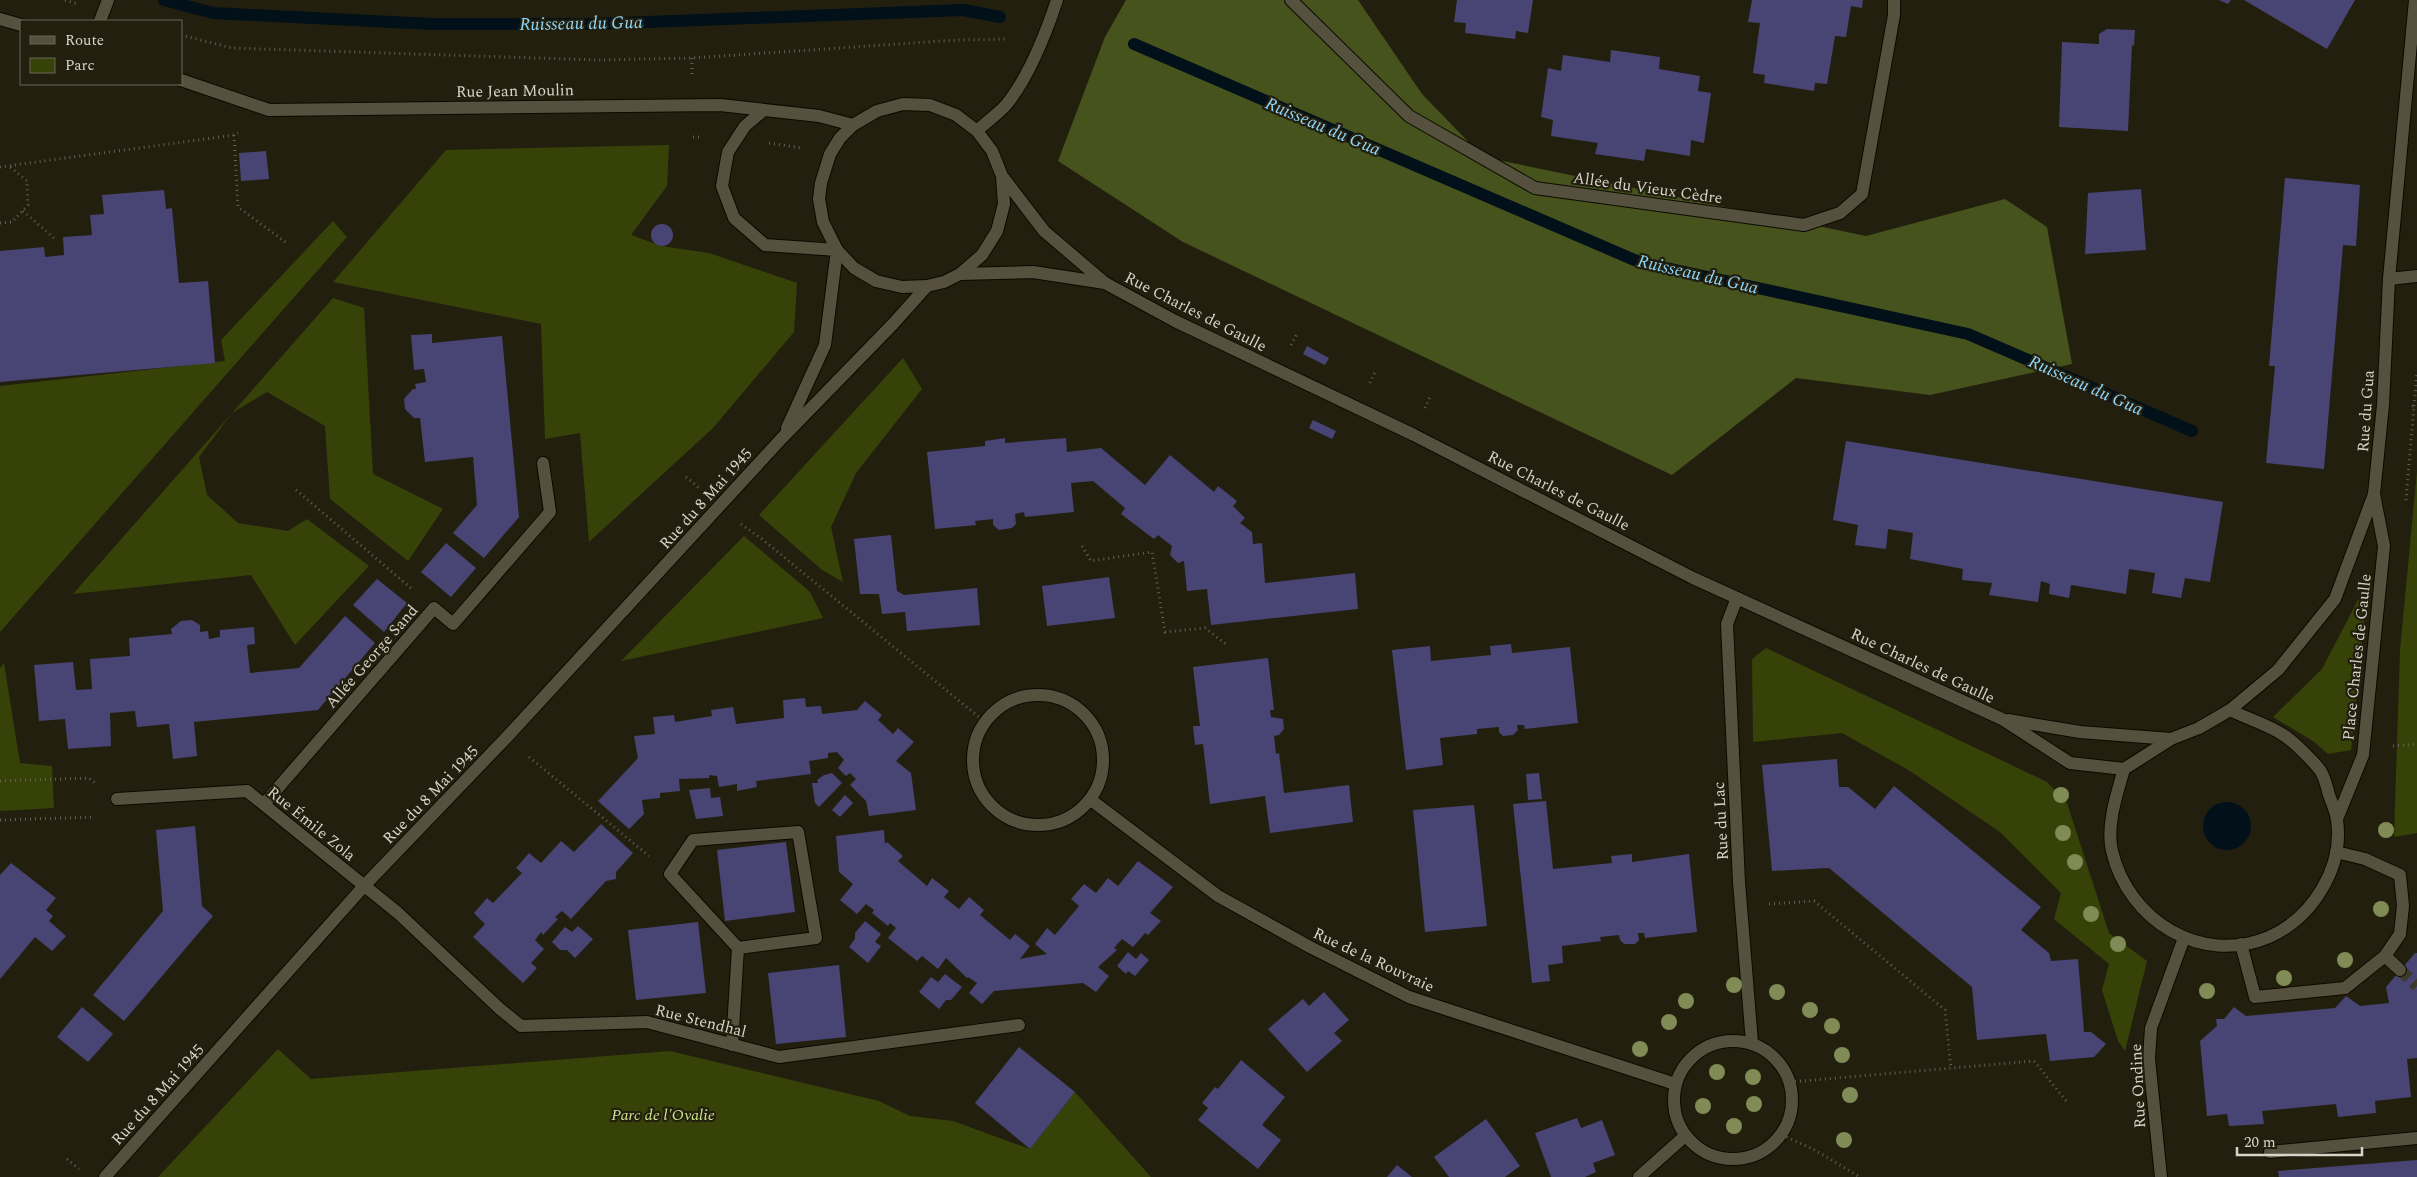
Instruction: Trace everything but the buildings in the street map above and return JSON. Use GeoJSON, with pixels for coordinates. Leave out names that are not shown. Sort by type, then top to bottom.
{"type":"FeatureCollection","features":[{"type":"Feature","properties":{"kind":"street"},"geometry":{"type":"LineString","coordinates":[[100,20],[108,0]]}},
{"type":"Feature","properties":{"kind":"street"},"geometry":{"type":"LineString","coordinates":[[977,131],[1006,105],[1020,82],[1050,22],[1057,0]]}},
{"type":"Feature","properties":{"kind":"street","name":"Allée du Vieux Cèdre"},"geometry":{"type":"LineString","coordinates":[[1291,0],[1409,116],[1535,188],[1804,224],[1840,213],[1862,194],[1894,15],[1894,0]]}},
{"type":"Feature","properties":{"kind":"street","name":"Rue du Gua"},"geometry":{"type":"LineString","coordinates":[[2171,739],[2199,728],[2230,710],[2278,670],[2335,599],[2374,494],[2383,405],[2389,279],[2415,0]]}},
{"type":"Feature","properties":{"kind":"street"},"geometry":{"type":"LineString","coordinates":[[0,19],[20,25]]}},
{"type":"Feature","properties":{"kind":"street","name":"Rue Jean Moulin"},"geometry":{"type":"LineString","coordinates":[[182,80],[269,110],[693,104],[819,116],[854,125]]}},
{"type":"Feature","properties":{"kind":"street"},"geometry":{"type":"LineString","coordinates":[[903,104],[930,105],[956,115],[977,131],[992,151],[1002,176],[1004,204],[997,231],[982,255],[960,274],[944,282],[927,286],[902,287],[876,281],[854,268],[837,250],[823,222],[819,199],[821,183],[830,154],[840,138],[854,125],[877,111],[903,104]]}},
{"type":"Feature","properties":{"kind":"street"},"geometry":{"type":"LineString","coordinates":[[764,110],[745,126],[728,152],[722,186],[734,218],[765,246],[837,250]]}},
{"type":"Feature","properties":{"kind":"street","name":"Rue Charles de Gaulle"},"geometry":{"type":"LineString","coordinates":[[1002,176],[1044,232],[1105,283],[1175,321],[1414,435],[1693,578],[2002,719],[2070,763],[2124,769]]}},
{"type":"Feature","properties":{"kind":"street","name":"Rue du 8 Mai 1945"},"geometry":{"type":"LineString","coordinates":[[782,438],[825,345],[837,250]]}},
{"type":"Feature","properties":{"kind":"street","name":"Rue Charles de Gaulle"},"geometry":{"type":"LineString","coordinates":[[960,274],[1033,272],[1105,283]]}},
{"type":"Feature","properties":{"kind":"street"},"geometry":{"type":"LineString","coordinates":[[2389,279],[2417,276]]}},
{"type":"Feature","properties":{"kind":"street","name":"Rue du 8 Mai 1945"},"geometry":{"type":"LineString","coordinates":[[105,1177],[364,886],[506,738],[782,438],[893,324],[927,286]]}},
{"type":"Feature","properties":{"kind":"street","name":"Allée George Sand"},"geometry":{"type":"LineString","coordinates":[[264,804],[434,608],[454,624],[550,512],[543,463]]}},
{"type":"Feature","properties":{"kind":"street","name":"Place Charles de Gaulle"},"geometry":{"type":"LineString","coordinates":[[2337,819],[2363,756],[2384,546],[2374,494]]}},
{"type":"Feature","properties":{"kind":"street","name":"Rue du Lac"},"geometry":{"type":"LineString","coordinates":[[1737,598],[1727,624],[1741,906],[1752,1043]]}},
{"type":"Feature","properties":{"kind":"street"},"geometry":{"type":"LineString","coordinates":[[1030,694],[1052,696],[1073,704],[1090,718],[1100,737],[1104,759],[1101,780],[1090,800],[1074,815],[1053,824],[1030,825],[1009,819],[990,805],[978,787],[973,765],[975,742],[984,722],[997,709],[1013,699],[1030,694]]}},
{"type":"Feature","properties":{"kind":"street","name":"Place Charles de Gaulle"},"geometry":{"type":"LineString","coordinates":[[2124,769],[2113,810],[2112,850],[2125,887],[2150,918],[2184,938],[2212,945],[2241,944],[2269,937],[2293,922],[2313,903],[2328,879],[2336,852],[2337,819],[2321,771],[2285,736],[2230,710]]}},
{"type":"Feature","properties":{"kind":"street","name":"Rue Charles de Gaulle"},"geometry":{"type":"LineString","coordinates":[[2002,719],[2080,732],[2171,739]]}},
{"type":"Feature","properties":{"kind":"street"},"geometry":{"type":"LineString","coordinates":[[2124,769],[2171,739]]}},
{"type":"Feature","properties":{"kind":"street","name":"Rue Émile Zola"},"geometry":{"type":"LineString","coordinates":[[117,799],[247,791],[364,886]]}},
{"type":"Feature","properties":{"kind":"street","name":"Rue de la Rouvraie"},"geometry":{"type":"LineString","coordinates":[[1090,800],[1218,896],[1310,947],[1409,997],[1675,1084]]}},
{"type":"Feature","properties":{"kind":"street"},"geometry":{"type":"LineString","coordinates":[[732,1045],[738,948],[670,874],[693,840],[798,832],[816,938],[738,948]]}},
{"type":"Feature","properties":{"kind":"street"},"geometry":{"type":"LineString","coordinates":[[2241,944],[2255,997],[2346,988],[2384,956],[2400,934],[2402,906],[2400,875],[2365,859],[2336,852]]}},
{"type":"Feature","properties":{"kind":"street","name":"Rue Stendhal"},"geometry":{"type":"LineString","coordinates":[[364,886],[398,913],[500,1009],[521,1026],[647,1022],[779,1057],[1019,1025]]}},
{"type":"Feature","properties":{"kind":"street","name":"Rue Ondine"},"geometry":{"type":"LineString","coordinates":[[2161,1177],[2149,1059],[2151,1028],[2184,938]]}},
{"type":"Feature","properties":{"kind":"street"},"geometry":{"type":"LineString","coordinates":[[2384,956],[2400,970]]}},
{"type":"Feature","properties":{"kind":"street"},"geometry":{"type":"LineString","coordinates":[[1720,1041],[1752,1043],[1776,1058],[1790,1082],[1792,1109],[1782,1135],[1752,1157],[1715,1157],[1685,1136],[1674,1111],[1675,1084],[1692,1056],[1699,1052],[1720,1041]]}},
{"type":"Feature","properties":{"kind":"street"},"geometry":{"type":"LineString","coordinates":[[1639,1177],[1685,1136]]}},
{"type":"Feature","properties":{"kind":"street"},"geometry":{"type":"LineString","coordinates":[[2270,1152],[2417,1138]]}},
{"type":"Feature","properties":{"kind":"path"},"geometry":{"type":"LineString","coordinates":[[182,35],[232,48],[598,60],[692,58],[1008,38]]}},
{"type":"Feature","properties":{"kind":"path"},"geometry":{"type":"LineString","coordinates":[[692,58],[692,76]]}},
{"type":"Feature","properties":{"kind":"path"},"geometry":{"type":"LineString","coordinates":[[0,166],[236,134],[238,207],[288,244]]}},
{"type":"Feature","properties":{"kind":"path"},"geometry":{"type":"LineString","coordinates":[[0,223],[12,222],[28,204],[27,181],[9,166]]}},
{"type":"Feature","properties":{"kind":"path"},"geometry":{"type":"LineString","coordinates":[[23,211],[54,239]]}},
{"type":"Feature","properties":{"kind":"path"},"geometry":{"type":"LineString","coordinates":[[2414,406],[2417,373]]}},
{"type":"Feature","properties":{"kind":"path"},"geometry":{"type":"LineString","coordinates":[[686,477],[701,490]]}},
{"type":"Feature","properties":{"kind":"path"},"geometry":{"type":"LineString","coordinates":[[296,490],[434,608]]}},
{"type":"Feature","properties":{"kind":"path"},"geometry":{"type":"LineString","coordinates":[[737,521],[762,538],[984,722]]}},
{"type":"Feature","properties":{"kind":"path"},"geometry":{"type":"LineString","coordinates":[[1082,546],[1091,561],[1152,552],[1165,632],[1205,628],[1226,644]]}},
{"type":"Feature","properties":{"kind":"path"},"geometry":{"type":"LineString","coordinates":[[506,738],[670,874]]}},
{"type":"Feature","properties":{"kind":"path"},"geometry":{"type":"LineString","coordinates":[[2385,747],[2417,744]]}},
{"type":"Feature","properties":{"kind":"path"},"geometry":{"type":"LineString","coordinates":[[0,780],[89,778],[117,799],[95,818],[0,820]]}},
{"type":"Feature","properties":{"kind":"path"},"geometry":{"type":"LineString","coordinates":[[1741,906],[1814,901],[1944,1010],[1950,1069]]}},
{"type":"Feature","properties":{"kind":"path"},"geometry":{"type":"LineString","coordinates":[[1790,1082],[2034,1061],[2067,1102]]}},
{"type":"Feature","properties":{"kind":"path"},"geometry":{"type":"LineString","coordinates":[[1782,1135],[1813,1149],[1860,1177]]}},
{"type":"Feature","properties":{"kind":"green space"},"geometry":{"type":"Polygon","coordinates":[[[1126,0],[1358,0],[1422,94],[1483,157],[1866,236],[2005,199],[2047,227],[2072,364],[1930,395],[1796,378],[1672,475],[1183,242],[1058,161],[1105,37],[1126,0]]]}},
{"type":"Feature","properties":{"kind":"green space"},"geometry":{"type":"Polygon","coordinates":[[[669,145],[667,186],[631,235],[661,246],[709,253],[797,283],[794,332],[713,428],[589,542],[580,433],[545,439],[541,324],[333,282],[446,150],[669,145]]]}},
{"type":"Feature","properties":{"kind":"green space"},"geometry":{"type":"Polygon","coordinates":[[[333,221],[347,237],[0,632],[0,386],[225,361],[221,340],[333,221]]]}},
{"type":"Feature","properties":{"kind":"green space"},"geometry":{"type":"Polygon","coordinates":[[[333,298],[364,308],[373,474],[443,509],[408,561],[330,499],[325,426],[267,392],[232,413],[199,457],[207,495],[238,523],[288,531],[307,519],[369,566],[295,645],[251,575],[73,594],[333,298]]]}},
{"type":"Feature","properties":{"kind":"green space"},"geometry":{"type":"Polygon","coordinates":[[[903,358],[922,389],[856,473],[831,527],[843,582],[822,570],[759,515],[903,358]]]}},
{"type":"Feature","properties":{"kind":"green space"},"geometry":{"type":"Polygon","coordinates":[[[2417,471],[2417,833],[2394,837],[2400,650],[2417,471]]]}},
{"type":"Feature","properties":{"kind":"green space"},"geometry":{"type":"Polygon","coordinates":[[[744,536],[810,592],[823,618],[621,661],[744,536]]]}},
{"type":"Feature","properties":{"kind":"green space"},"geometry":{"type":"Polygon","coordinates":[[[2360,596],[2366,605],[2351,750],[2328,754],[2313,741],[2273,717],[2322,669],[2360,596]]]}},
{"type":"Feature","properties":{"kind":"green space"},"geometry":{"type":"Polygon","coordinates":[[[1766,648],[2047,782],[2067,803],[2109,933],[2147,961],[2125,1051],[2118,1041],[2102,990],[2109,964],[2054,919],[2061,893],[2000,832],[1910,771],[1842,733],[1753,742],[1752,659],[1766,648]]]}},
{"type":"Feature","properties":{"kind":"green space"},"geometry":{"type":"Polygon","coordinates":[[[4,663],[20,763],[52,766],[54,808],[0,811],[0,668],[4,663]]]}},
{"type":"Feature","properties":{"kind":"green space","name":"Parc de l'Ovalie"},"geometry":{"type":"Polygon","coordinates":[[[278,1049],[311,1079],[670,1051],[879,1101],[910,1116],[953,1121],[1030,1149],[1075,1092],[1151,1177],[158,1177],[278,1049]]]}},
{"type":"Feature","properties":{"kind":"shaded area"},"geometry":{"type":"Polygon","coordinates":[[[2227,802],[2236,804],[2244,809],[2249,817],[2251,826],[2249,835],[2244,843],[2236,848],[2227,850],[2218,848],[2210,843],[2205,835],[2203,826],[2205,817],[2210,809],[2218,804],[2227,802]]]}},
{"type":"Feature","properties":{"kind":"waterway","name":"Ruisseau du Gua"},"geometry":{"type":"LineString","coordinates":[[164,0],[213,13],[431,24],[595,24],[963,10],[1000,17]]}},
{"type":"Feature","properties":{"kind":"waterway","name":"Ruisseau du Gua"},"geometry":{"type":"LineString","coordinates":[[1134,44],[1639,262],[1968,334],[2192,431]]}},
{"type":"Feature","properties":{"kind":"tunnel"},"geometry":{"type":"LineString","coordinates":[[2400,970],[2417,986]]}}]}
